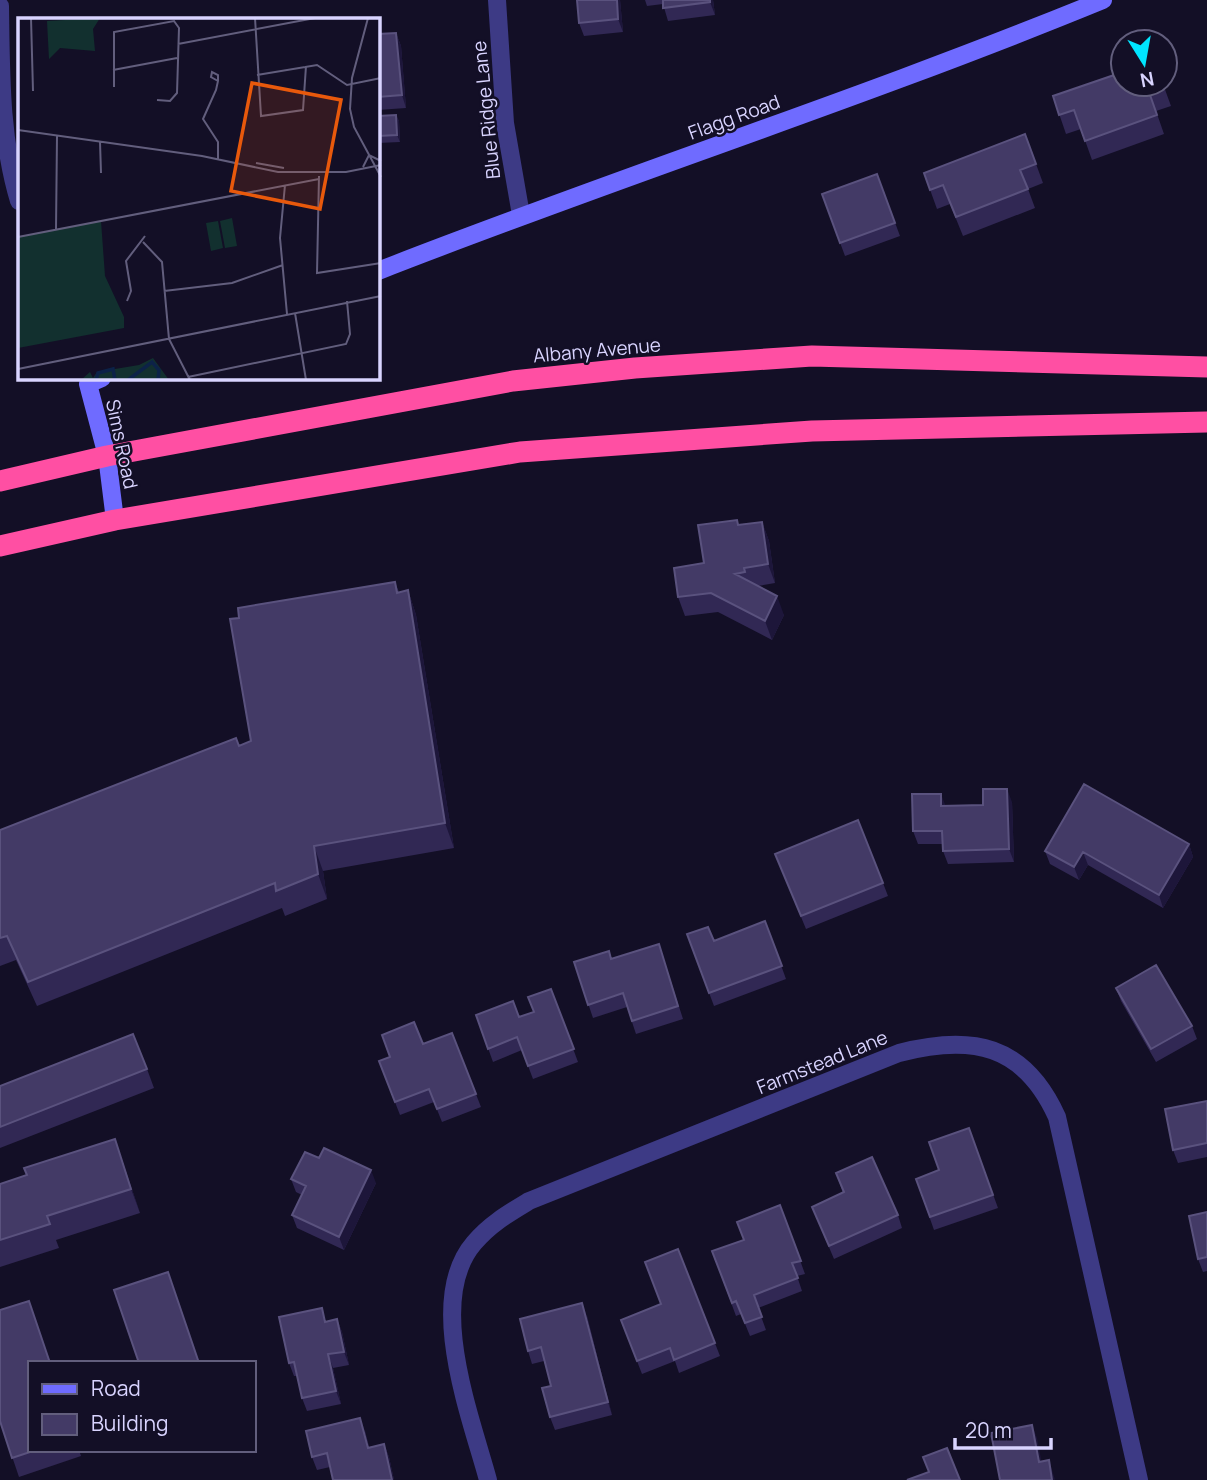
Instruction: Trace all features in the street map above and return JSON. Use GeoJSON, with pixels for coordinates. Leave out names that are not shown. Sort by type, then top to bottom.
{"type":"FeatureCollection","features":[{"type":"Feature","properties":{"kind":"highway","name":"Albany Avenue"},"geometry":{"type":"LineString","coordinates":[[0,481],[107,456],[513,381],[635,368],[812,356],[1207,367]]}},
{"type":"Feature","properties":{"kind":"highway"},"geometry":{"type":"LineString","coordinates":[[0,546],[115,520],[520,452],[812,431],[1207,422]]}},
{"type":"Feature","properties":{"kind":"street","name":"Blue Ridge Lane"},"geometry":{"type":"LineString","coordinates":[[497,0],[505,123],[521,215]]}},
{"type":"Feature","properties":{"kind":"street","name":"Flagg Road"},"geometry":{"type":"LineString","coordinates":[[380,270],[521,215],[977,52],[1103,0]]}},
{"type":"Feature","properties":{"kind":"street"},"geometry":{"type":"LineString","coordinates":[[0,6],[2,110],[11,175],[18,198]]}},
{"type":"Feature","properties":{"kind":"street","name":"Sims Road"},"geometry":{"type":"LineString","coordinates":[[92,380],[107,456],[115,520]]}},
{"type":"Feature","properties":{"kind":"street","name":"Farmstead Lane"},"geometry":{"type":"LineString","coordinates":[[488,1480],[460,1375],[453,1335],[453,1301],[459,1272],[472,1245],[498,1219],[529,1201],[900,1053],[930,1045],[961,1042],[988,1048],[1033,1074],[1057,1117],[1139,1480]]}},
{"type":"Feature","properties":{"kind":"building"},"geometry":{"type":"Polygon","coordinates":[[[577,0],[617,0],[618,19],[579,23],[577,0]]]}},
{"type":"Feature","properties":{"kind":"building"},"geometry":{"type":"Polygon","coordinates":[[[663,0],[710,0],[710,2],[663,8],[663,0]]]}},
{"type":"Feature","properties":{"kind":"building"},"geometry":{"type":"Polygon","coordinates":[[[396,33],[402,95],[380,97],[380,34],[396,33]]]}},
{"type":"Feature","properties":{"kind":"building"},"geometry":{"type":"Polygon","coordinates":[[[1109,77],[1109,98],[1151,98],[1157,115],[1085,141],[1074,110],[1059,115],[1053,96],[1109,77]]]}},
{"type":"Feature","properties":{"kind":"building"},"geometry":{"type":"Polygon","coordinates":[[[396,115],[397,135],[380,136],[380,116],[396,115]]]}},
{"type":"Feature","properties":{"kind":"building"},"geometry":{"type":"Polygon","coordinates":[[[1025,134],[1036,164],[1020,170],[1028,189],[956,217],[943,185],[930,190],[924,173],[1025,134]]]}},
{"type":"Feature","properties":{"kind":"building"},"geometry":{"type":"Polygon","coordinates":[[[877,174],[895,223],[840,243],[822,194],[877,174]]]}},
{"type":"Feature","properties":{"kind":"building"},"geometry":{"type":"Polygon","coordinates":[[[737,520],[738,525],[762,522],[768,564],[744,568],[745,572],[735,574],[777,596],[765,621],[711,593],[678,597],[674,568],[704,563],[698,525],[737,520]]]}},
{"type":"Feature","properties":{"kind":"building"},"geometry":{"type":"Polygon","coordinates":[[[395,582],[397,593],[408,590],[445,823],[314,846],[318,874],[276,891],[275,883],[28,982],[7,936],[0,938],[0,830],[236,738],[239,746],[251,741],[230,619],[239,618],[238,608],[395,582]]]}},
{"type":"Feature","properties":{"kind":"building"},"geometry":{"type":"Polygon","coordinates":[[[1084,784],[1189,844],[1159,895],[1083,852],[1074,867],[1045,851],[1084,784]]]}},
{"type":"Feature","properties":{"kind":"building"},"geometry":{"type":"Polygon","coordinates":[[[983,789],[1007,789],[1009,849],[943,851],[942,831],[913,831],[912,794],[941,794],[941,806],[983,805],[983,789]]]}},
{"type":"Feature","properties":{"kind":"building"},"geometry":{"type":"Polygon","coordinates":[[[858,820],[883,883],[801,916],[775,854],[858,820]]]}},
{"type":"Feature","properties":{"kind":"building"},"geometry":{"type":"Polygon","coordinates":[[[765,921],[782,966],[709,993],[687,934],[708,927],[714,941],[765,921]]]}},
{"type":"Feature","properties":{"kind":"building"},"geometry":{"type":"Polygon","coordinates":[[[659,944],[678,1006],[632,1021],[623,993],[588,1005],[574,962],[609,951],[611,959],[659,944]]]}},
{"type":"Feature","properties":{"kind":"building"},"geometry":{"type":"Polygon","coordinates":[[[1156,965],[1192,1026],[1151,1049],[1116,988],[1156,965]]]}},
{"type":"Feature","properties":{"kind":"building"},"geometry":{"type":"Polygon","coordinates":[[[551,989],[574,1049],[528,1066],[517,1037],[488,1049],[476,1015],[513,1001],[519,1017],[534,1012],[528,997],[551,989]]]}},
{"type":"Feature","properties":{"kind":"building"},"geometry":{"type":"Polygon","coordinates":[[[414,1022],[423,1044],[452,1033],[476,1094],[437,1109],[429,1089],[395,1102],[379,1061],[390,1057],[382,1035],[414,1022]]]}},
{"type":"Feature","properties":{"kind":"building"},"geometry":{"type":"Polygon","coordinates":[[[133,1034],[147,1069],[0,1127],[0,1086],[133,1034]]]}},
{"type":"Feature","properties":{"kind":"building"},"geometry":{"type":"Polygon","coordinates":[[[1207,1101],[1207,1143],[1173,1150],[1165,1109],[1207,1101]]]}},
{"type":"Feature","properties":{"kind":"building"},"geometry":{"type":"Polygon","coordinates":[[[969,1128],[993,1195],[930,1217],[916,1179],[939,1170],[929,1142],[969,1128]]]}},
{"type":"Feature","properties":{"kind":"building"},"geometry":{"type":"Polygon","coordinates":[[[115,1139],[131,1189],[47,1216],[50,1224],[0,1240],[0,1184],[27,1175],[24,1168],[115,1139]]]}},
{"type":"Feature","properties":{"kind":"building"},"geometry":{"type":"Polygon","coordinates":[[[324,1148],[371,1170],[339,1237],[292,1215],[306,1186],[291,1179],[305,1152],[319,1158],[324,1148]]]}},
{"type":"Feature","properties":{"kind":"building"},"geometry":{"type":"Polygon","coordinates":[[[872,1157],[898,1215],[829,1246],[812,1207],[844,1192],[836,1173],[872,1157]]]}},
{"type":"Feature","properties":{"kind":"building"},"geometry":{"type":"Polygon","coordinates":[[[780,1205],[801,1261],[792,1263],[798,1278],[754,1295],[762,1317],[745,1323],[736,1301],[732,1303],[712,1251],[744,1240],[737,1222],[780,1205]]]}},
{"type":"Feature","properties":{"kind":"building"},"geometry":{"type":"Polygon","coordinates":[[[1207,1212],[1207,1257],[1198,1259],[1189,1216],[1207,1212]]]}},
{"type":"Feature","properties":{"kind":"building"},"geometry":{"type":"Polygon","coordinates":[[[678,1249],[715,1343],[674,1360],[670,1348],[637,1361],[621,1320],[661,1304],[645,1262],[678,1249]]]}},
{"type":"Feature","properties":{"kind":"building"},"geometry":{"type":"Polygon","coordinates":[[[168,1272],[198,1361],[138,1361],[114,1290],[168,1272]]]}},
{"type":"Feature","properties":{"kind":"building"},"geometry":{"type":"Polygon","coordinates":[[[29,1301],[49,1361],[28,1361],[30,1452],[12,1458],[0,1421],[0,1310],[29,1301]]]}},
{"type":"Feature","properties":{"kind":"building"},"geometry":{"type":"Polygon","coordinates":[[[582,1303],[608,1402],[550,1417],[542,1388],[551,1386],[541,1347],[528,1351],[520,1319],[582,1303]]]}},
{"type":"Feature","properties":{"kind":"building"},"geometry":{"type":"Polygon","coordinates":[[[322,1308],[325,1322],[337,1319],[344,1352],[328,1354],[336,1391],[302,1398],[294,1362],[289,1363],[279,1317],[322,1308]]]}},
{"type":"Feature","properties":{"kind":"building"},"geometry":{"type":"Polygon","coordinates":[[[360,1418],[368,1448],[384,1444],[392,1480],[333,1480],[327,1453],[312,1457],[306,1431],[360,1418]]]}},
{"type":"Feature","properties":{"kind":"building"},"geometry":{"type":"Polygon","coordinates":[[[1032,1425],[1039,1462],[1049,1460],[1052,1480],[1000,1480],[991,1433],[1032,1425]]]}},
{"type":"Feature","properties":{"kind":"building"},"geometry":{"type":"Polygon","coordinates":[[[947,1448],[960,1480],[907,1480],[929,1472],[923,1457],[947,1448]]]}}]}
